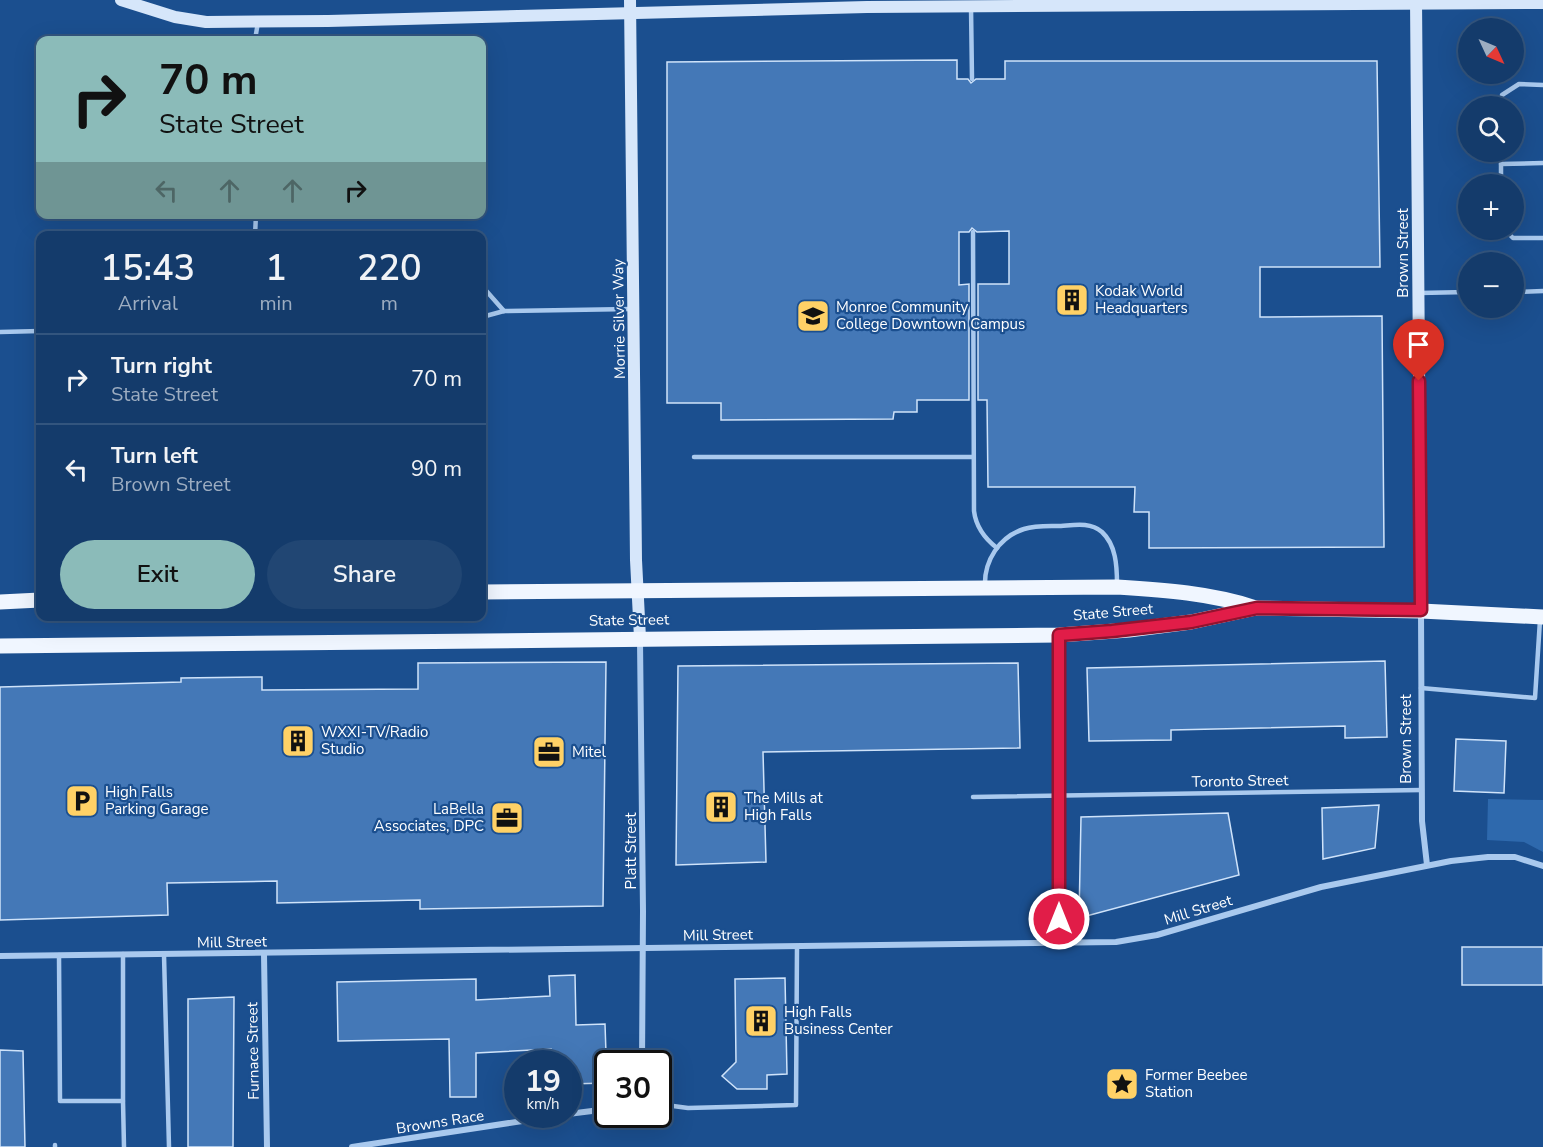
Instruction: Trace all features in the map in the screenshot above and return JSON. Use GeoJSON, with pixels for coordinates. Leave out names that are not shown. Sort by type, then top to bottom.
{"type":"FeatureCollection","features":[{"type":"Feature","properties":{"kind":"main road","name":"State Street"},"geometry":{"type":"LineString","coordinates":[[486,592],[1117,587],[1214,597],[1257,608]]}},
{"type":"Feature","properties":{"kind":"main road"},"geometry":{"type":"LineString","coordinates":[[0,602],[36,600]]}},
{"type":"Feature","properties":{"kind":"main road","name":"State Street"},"geometry":{"type":"LineString","coordinates":[[0,646],[1059,635],[1191,622],[1257,608],[1421,610],[1542,617]]}},
{"type":"Feature","properties":{"kind":"street"},"geometry":{"type":"LineString","coordinates":[[121,0],[175,17],[206,22],[630,13],[866,4],[971,7],[1416,2],[1543,3]]}},
{"type":"Feature","properties":{"kind":"street","name":"Morrie Silver Way"},"geometry":{"type":"LineString","coordinates":[[630,0],[640,638]]}},
{"type":"Feature","properties":{"kind":"street","name":"Brown Street"},"geometry":{"type":"LineString","coordinates":[[1416,2],[1422,821],[1427,865]]}},
{"type":"Feature","properties":{"kind":"street"},"geometry":{"type":"LineString","coordinates":[[1059,635],[1060,942]]}},
{"type":"Feature","properties":{"kind":"street","name":"Platt Street"},"geometry":{"type":"LineString","coordinates":[[640,638],[642,1050]]}},
{"type":"Feature","properties":{"kind":"street","name":"Mill Street"},"geometry":{"type":"LineString","coordinates":[[0,956],[1116,942],[1143,938],[1311,889],[1427,865],[1503,856],[1526,859],[1543,866]]}},
{"type":"Feature","properties":{"kind":"street","name":"Furnace Street"},"geometry":{"type":"LineString","coordinates":[[264,954],[267,1147]]}},
{"type":"Feature","properties":{"kind":"street","name":"Browns Race"},"geometry":{"type":"LineString","coordinates":[[352,1147],[504,1124]]}},
{"type":"Feature","properties":{"kind":"lane"},"geometry":{"type":"LineString","coordinates":[[971,7],[972,79]]}},
{"type":"Feature","properties":{"kind":"lane"},"geometry":{"type":"LineString","coordinates":[[256,36],[258,21]]}},
{"type":"Feature","properties":{"kind":"lane"},"geometry":{"type":"LineString","coordinates":[[1502,96],[1519,84],[1543,85]]}},
{"type":"Feature","properties":{"kind":"lane"},"geometry":{"type":"LineString","coordinates":[[1501,174],[1501,164],[1543,163]]}},
{"type":"Feature","properties":{"kind":"lane"},"geometry":{"type":"LineString","coordinates":[[973,232],[972,457],[974,511],[977,525],[997,548]]}},
{"type":"Feature","properties":{"kind":"lane"},"geometry":{"type":"LineString","coordinates":[[1524,238],[1543,238]]}},
{"type":"Feature","properties":{"kind":"lane"},"geometry":{"type":"LineString","coordinates":[[486,291],[504,311]]}},
{"type":"Feature","properties":{"kind":"lane"},"geometry":{"type":"LineString","coordinates":[[1524,292],[1543,291]]}},
{"type":"Feature","properties":{"kind":"lane"},"geometry":{"type":"LineString","coordinates":[[1419,293],[1458,292]]}},
{"type":"Feature","properties":{"kind":"lane"},"geometry":{"type":"LineString","coordinates":[[486,316],[504,311],[634,309]]}},
{"type":"Feature","properties":{"kind":"lane"},"geometry":{"type":"LineString","coordinates":[[0,332],[36,331]]}},
{"type":"Feature","properties":{"kind":"lane"},"geometry":{"type":"LineString","coordinates":[[694,457],[972,457]]}},
{"type":"Feature","properties":{"kind":"lane"},"geometry":{"type":"LineString","coordinates":[[985,587],[986,569],[997,548],[1010,536],[1026,528],[1088,525],[1103,534],[1112,549],[1117,566],[1117,587]]}},
{"type":"Feature","properties":{"kind":"lane"},"geometry":{"type":"LineString","coordinates":[[1421,688],[1535,698],[1542,617]]}},
{"type":"Feature","properties":{"kind":"lane","name":"Toronto Street"},"geometry":{"type":"LineString","coordinates":[[973,797],[1422,790]]}},
{"type":"Feature","properties":{"kind":"lane"},"geometry":{"type":"LineString","coordinates":[[672,1106],[688,1108],[795,1105],[797,946]]}},
{"type":"Feature","properties":{"kind":"lane"},"geometry":{"type":"LineString","coordinates":[[123,954],[124,1147]]}},
{"type":"Feature","properties":{"kind":"lane"},"geometry":{"type":"LineString","coordinates":[[59,955],[60,1101],[123,1101]]}},
{"type":"Feature","properties":{"kind":"lane"},"geometry":{"type":"LineString","coordinates":[[164,955],[169,1147]]}},
{"type":"Feature","properties":{"kind":"shaded area"},"geometry":{"type":"Polygon","coordinates":[[[1488,799],[1543,800],[1543,852],[1524,842],[1487,840],[1488,799]]]}},
{"type":"Feature","properties":{"kind":"building","name":"Kodak World Headquarters"},"geometry":{"type":"Polygon","coordinates":[[[957,60],[957,79],[968,79],[971,83],[976,79],[1005,79],[1005,61],[1377,61],[1380,267],[1260,267],[1260,317],[1382,316],[1384,547],[1149,548],[1149,512],[1134,512],[1135,487],[988,487],[987,400],[978,400],[978,284],[1009,284],[1009,231],[977,232],[972,228],[969,232],[959,232],[959,285],[969,284],[969,400],[917,400],[917,412],[894,412],[893,419],[721,420],[721,403],[667,403],[667,62],[957,60]]]}},
{"type":"Feature","properties":{"kind":"building"},"geometry":{"type":"Polygon","coordinates":[[[1385,661],[1387,737],[1345,738],[1345,726],[1171,730],[1171,740],[1089,741],[1087,668],[1385,661]]]}},
{"type":"Feature","properties":{"kind":"building"},"geometry":{"type":"Polygon","coordinates":[[[606,662],[603,906],[420,909],[420,900],[277,903],[277,881],[167,883],[168,915],[0,920],[0,687],[181,682],[181,678],[262,677],[262,690],[418,689],[418,663],[606,662]]]}},
{"type":"Feature","properties":{"kind":"building","name":"The Mills at High Falls"},"geometry":{"type":"Polygon","coordinates":[[[1018,663],[1020,748],[763,752],[766,862],[676,865],[678,666],[1018,663]]]}},
{"type":"Feature","properties":{"kind":"building"},"geometry":{"type":"Polygon","coordinates":[[[1456,739],[1506,741],[1504,793],[1454,791],[1456,739]]]}},
{"type":"Feature","properties":{"kind":"building"},"geometry":{"type":"Polygon","coordinates":[[[1379,805],[1375,848],[1323,859],[1322,808],[1379,805]]]}},
{"type":"Feature","properties":{"kind":"building"},"geometry":{"type":"Polygon","coordinates":[[[1228,813],[1239,875],[1079,918],[1081,817],[1228,813]]]}},
{"type":"Feature","properties":{"kind":"building"},"geometry":{"type":"Polygon","coordinates":[[[1462,947],[1543,947],[1543,985],[1462,985],[1462,947]]]}},
{"type":"Feature","properties":{"kind":"building"},"geometry":{"type":"Polygon","coordinates":[[[575,975],[576,1025],[605,1024],[606,1050],[594,1050],[594,1083],[582,1084],[582,1050],[504,1050],[476,1053],[476,1097],[450,1097],[449,1039],[338,1041],[337,982],[476,979],[476,1000],[550,996],[549,976],[575,975]]]}},
{"type":"Feature","properties":{"kind":"building","name":"High Falls Business Center"},"geometry":{"type":"Polygon","coordinates":[[[785,978],[787,1074],[767,1075],[767,1089],[737,1089],[722,1076],[736,1062],[735,979],[785,978]]]}},
{"type":"Feature","properties":{"kind":"building"},"geometry":{"type":"Polygon","coordinates":[[[234,997],[233,1147],[188,1147],[188,999],[234,997]]]}},
{"type":"Feature","properties":{"kind":"building"},"geometry":{"type":"Polygon","coordinates":[[[0,1050],[23,1051],[25,1147],[0,1147],[0,1050]]]}},
{"type":"Feature","properties":{"kind":"place","name":"Kodak World Headquarters"},"geometry":{"type":"Point","coordinates":[1072,300]}},
{"type":"Feature","properties":{"kind":"place","name":"Monroe Community College Downtown Campus"},"geometry":{"type":"Point","coordinates":[813,316]}},
{"type":"Feature","properties":{"kind":"place","name":"WXXI-TV/Radio Studio"},"geometry":{"type":"Point","coordinates":[298,741]}},
{"type":"Feature","properties":{"kind":"place","name":"Mitel"},"geometry":{"type":"Point","coordinates":[549,752]}},
{"type":"Feature","properties":{"kind":"place","name":"High Falls Parking Garage"},"geometry":{"type":"Point","coordinates":[82,801]}},
{"type":"Feature","properties":{"kind":"place","name":"The Mills at High Falls"},"geometry":{"type":"Point","coordinates":[721,807]}},
{"type":"Feature","properties":{"kind":"place","name":"LaBella Associates, DPC"},"geometry":{"type":"Point","coordinates":[507,818]}},
{"type":"Feature","properties":{"kind":"place","name":"High Falls Business Center"},"geometry":{"type":"Point","coordinates":[761,1021]}},
{"type":"Feature","properties":{"kind":"place","name":"Former Beebee Station"},"geometry":{"type":"Point","coordinates":[1122,1084]}},
{"type":"Feature","properties":{"kind":"route"},"geometry":{"type":"LineString","coordinates":[[1059,919],[1059,635],[1191,622],[1257,608],[1421,610],[1419,381]]}}]}
